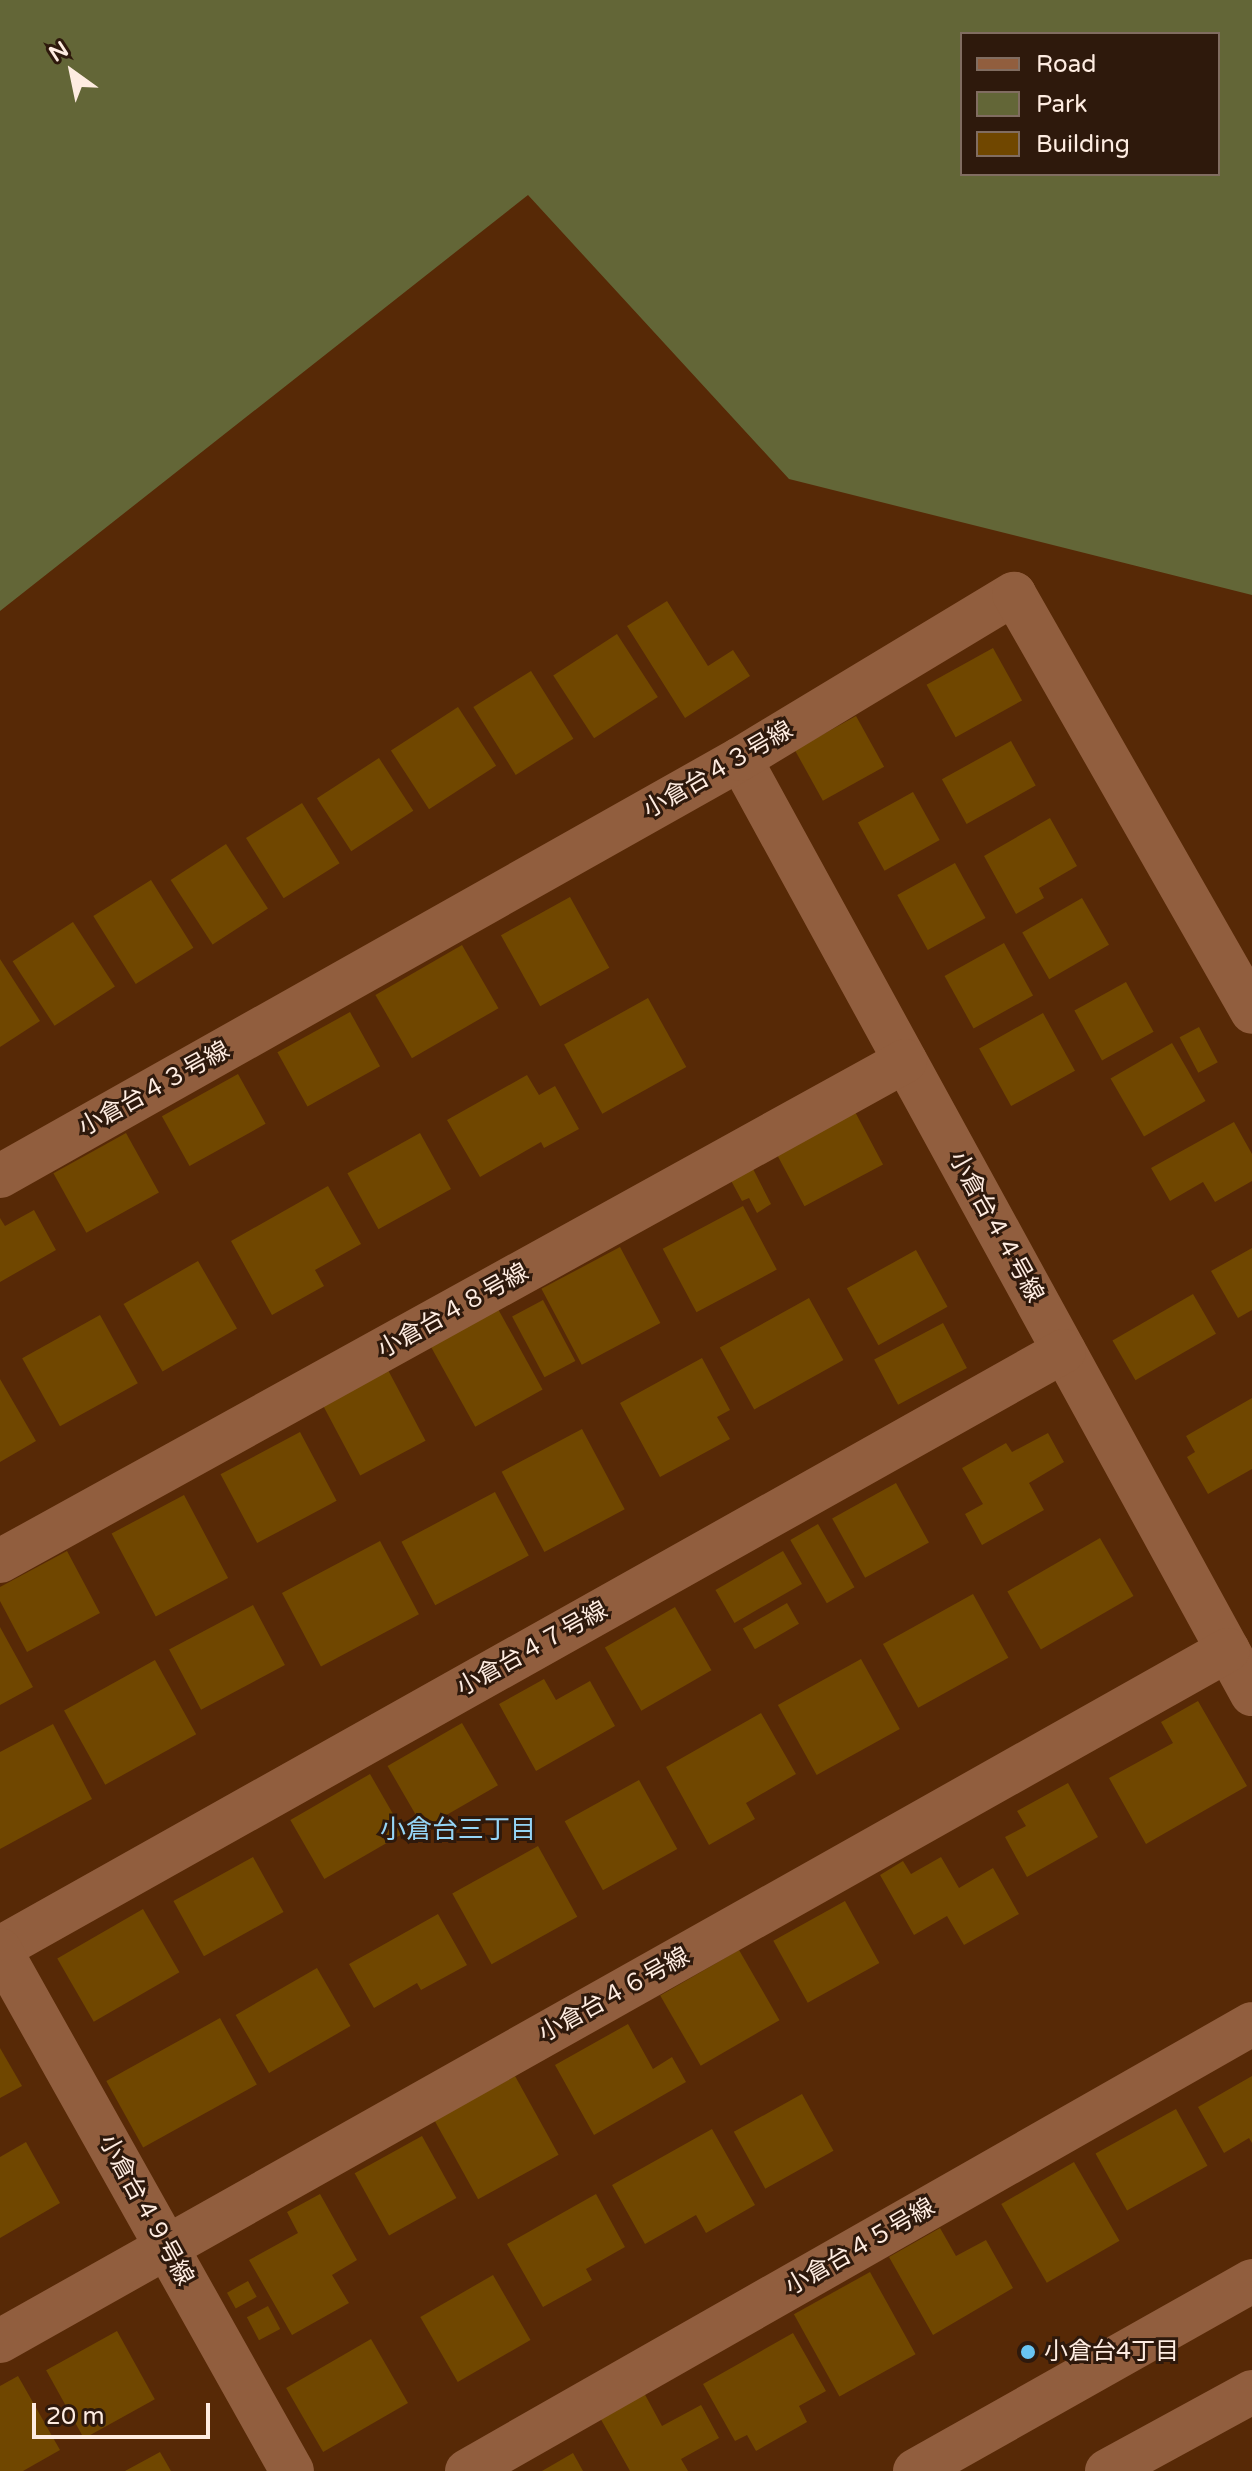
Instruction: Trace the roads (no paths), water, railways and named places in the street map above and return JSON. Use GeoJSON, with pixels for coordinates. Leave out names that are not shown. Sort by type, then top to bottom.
{"type":"FeatureCollection","features":[{"type":"Feature","properties":{"kind":"street","name":"小倉台４３号線"},"geometry":{"type":"LineString","coordinates":[[0,1176],[740,759],[1014,594],[1252,1012]]}},
{"type":"Feature","properties":{"kind":"street","name":"小倉台４４号線"},"geometry":{"type":"LineString","coordinates":[[740,759],[1252,1694]]}},
{"type":"Feature","properties":{"kind":"street","name":"小倉台４８号線"},"geometry":{"type":"LineString","coordinates":[[0,1561],[905,1061]]}},
{"type":"Feature","properties":{"kind":"street","name":"小倉台４７号線"},"geometry":{"type":"LineString","coordinates":[[0,1949],[1064,1351]]}},
{"type":"Feature","properties":{"kind":"street","name":"小倉台４６号線"},"geometry":{"type":"LineString","coordinates":[[0,2341],[1228,1650]]}},
{"type":"Feature","properties":{"kind":"street","name":"小倉台４９号線"},"geometry":{"type":"LineString","coordinates":[[0,1949],[292,2471]]}},
{"type":"Feature","properties":{"kind":"street","name":"小倉台４５号線"},"geometry":{"type":"LineString","coordinates":[[467,2471],[1252,2024]]}},
{"type":"Feature","properties":{"kind":"street"},"geometry":{"type":"LineString","coordinates":[[915,2471],[1252,2281]]}},
{"type":"Feature","properties":{"kind":"street"},"geometry":{"type":"LineString","coordinates":[[1107,2471],[1252,2392]]}},
{"type":"Feature","properties":{"kind":"place","name":"小倉台4丁目"},"geometry":{"type":"Point","coordinates":[1028,2352]}},
{"type":"Feature","properties":{"kind":"district","name":"小倉台三丁目"},"geometry":{"type":"Point","coordinates":[458,1830]}}]}
